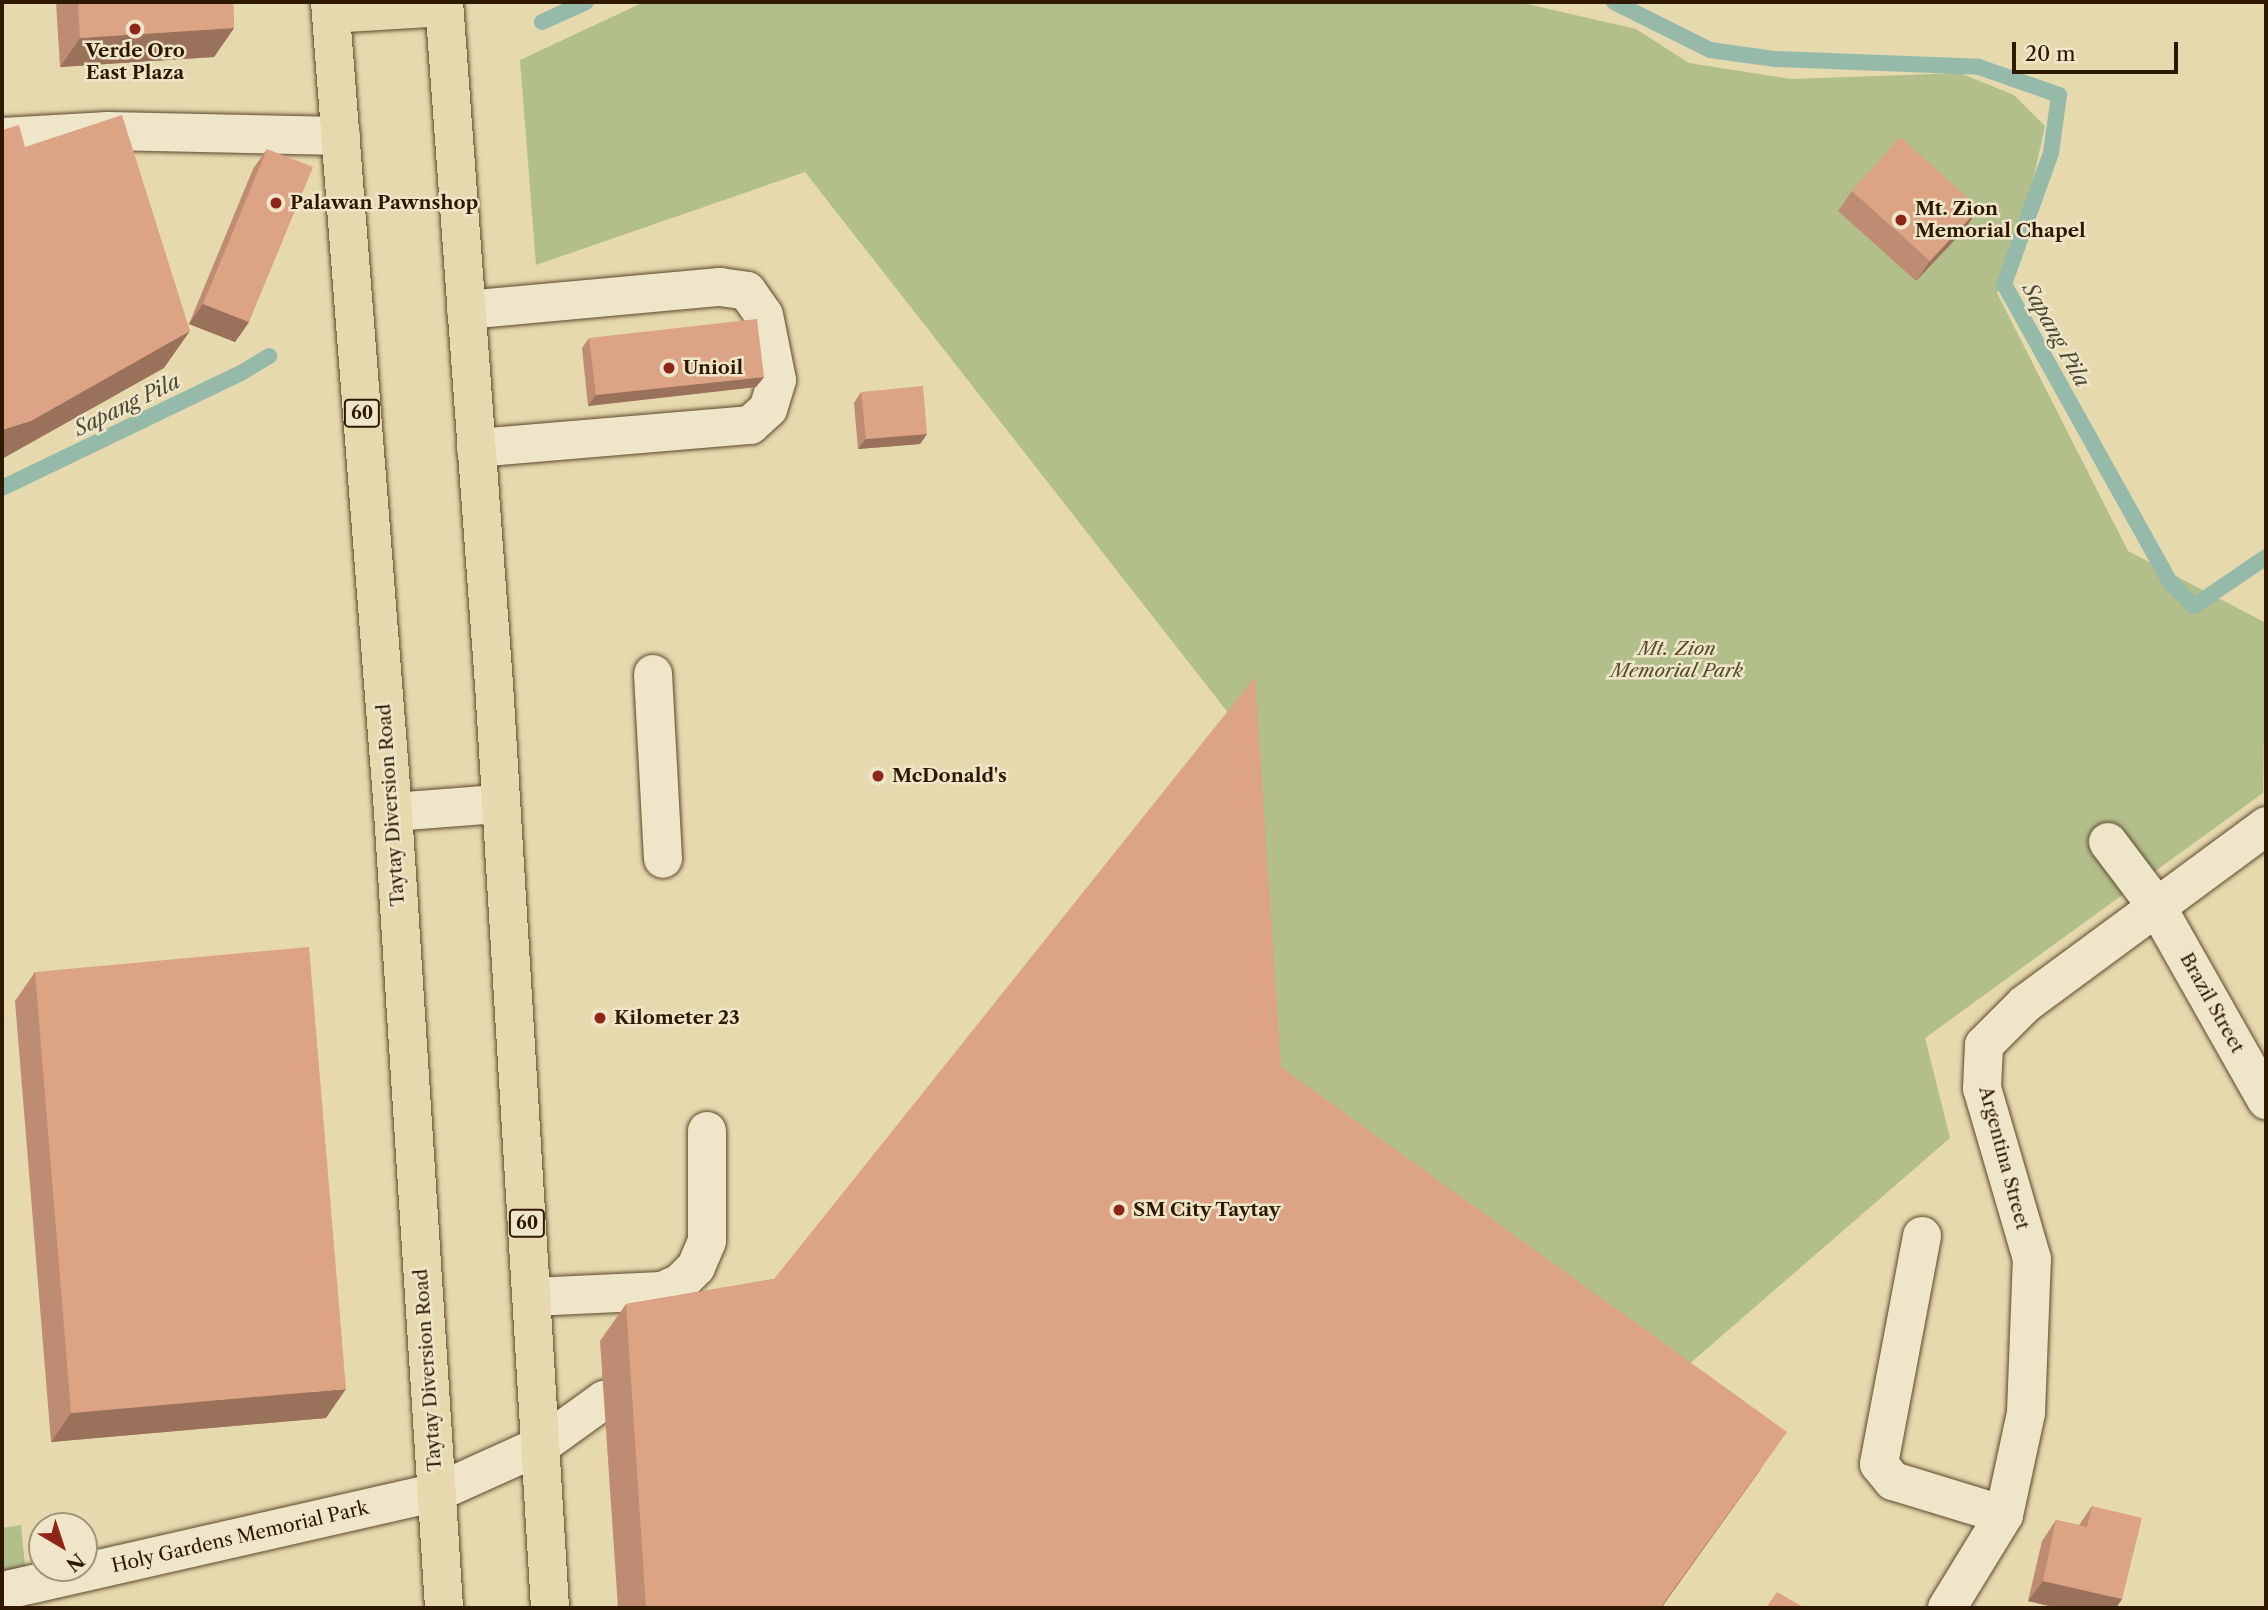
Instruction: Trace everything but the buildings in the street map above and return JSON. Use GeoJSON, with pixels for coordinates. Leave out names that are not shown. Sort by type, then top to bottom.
{"type":"FeatureCollection","features":[{"type":"Feature","properties":{"kind":"main road"},"geometry":{"type":"LineString","coordinates":[[330,8],[444,5]]}},
{"type":"Feature","properties":{"kind":"main road","name":"60"},"geometry":{"type":"LineString","coordinates":[[444,5],[476,448],[550,1608]]}},
{"type":"Feature","properties":{"kind":"main road","name":"Taytay Diversion Road"},"geometry":{"type":"LineString","coordinates":[[330,8],[393,812],[444,1608]]}},
{"type":"Feature","properties":{"kind":"street"},"geometry":{"type":"LineString","coordinates":[[2,137],[108,131],[341,136]]}},
{"type":"Feature","properties":{"kind":"street"},"geometry":{"type":"LineString","coordinates":[[466,310],[720,287],[747,291],[764,315],[777,380],[768,409],[750,425],[476,448]]}},
{"type":"Feature","properties":{"kind":"street"},"geometry":{"type":"LineString","coordinates":[[653,674],[663,859]]}},
{"type":"Feature","properties":{"kind":"street"},"geometry":{"type":"LineString","coordinates":[[393,812],[498,804]]}},
{"type":"Feature","properties":{"kind":"street","name":"Argentina Street"},"geometry":{"type":"LineString","coordinates":[[1947,1608],[2004,1515],[2026,1413],[2032,1259],[1982,1088],[1984,1045],[2025,1004],[2266,826]]}},
{"type":"Feature","properties":{"kind":"street","name":"Brazil Street"},"geometry":{"type":"LineString","coordinates":[[2108,842],[2157,907],[2266,1100]]}},
{"type":"Feature","properties":{"kind":"street"},"geometry":{"type":"LineString","coordinates":[[531,1297],[662,1291],[680,1283],[696,1267],[707,1241],[707,1132]]}},
{"type":"Feature","properties":{"kind":"street"},"geometry":{"type":"LineString","coordinates":[[1922,1236],[1880,1465],[1893,1481],[2004,1515]]}},
{"type":"Feature","properties":{"kind":"street","name":"Holy Gardens Memorial Park"},"geometry":{"type":"LineString","coordinates":[[2,1591],[438,1492],[540,1446],[604,1400],[698,1379]]}},
{"type":"Feature","properties":{"kind":"street"},"geometry":{"type":"LineString","coordinates":[[435,1453],[540,1446]]}},
{"type":"Feature","properties":{"kind":"green space","name":"Mt. Zion Memorial Park"},"geometry":{"type":"Polygon","coordinates":[[[644,2],[1519,2],[1636,29],[1689,63],[1792,79],[1960,73],[2014,95],[2045,126],[2022,231],[1997,293],[2128,551],[2266,623],[2263,793],[1925,1038],[1950,1138],[1657,1392],[1255,1104],[1229,714],[805,172],[536,265],[520,60],[644,2]]]}},
{"type":"Feature","properties":{"kind":"green space"},"geometry":{"type":"Polygon","coordinates":[[[21,1525],[29,1608],[2,1608],[2,1528],[21,1525]]]}},
{"type":"Feature","properties":{"kind":"waterway","name":"Sapang Pila"},"geometry":{"type":"LineString","coordinates":[[542,22],[586,2]]}},
{"type":"Feature","properties":{"kind":"waterway","name":"Sapang Pila"},"geometry":{"type":"LineString","coordinates":[[1614,2],[1710,50],[1775,59],[1979,67],[2059,95],[2051,153],[2004,284],[2170,582],[2194,606],[2266,557]]}},
{"type":"Feature","properties":{"kind":"waterway","name":"Sapang Pila"},"geometry":{"type":"LineString","coordinates":[[2,488],[241,373],[269,356]]}},
{"type":"Feature","properties":{"kind":"place","name":"Verde Oro East Plaza"},"geometry":{"type":"Point","coordinates":[135,29]}},
{"type":"Feature","properties":{"kind":"place","name":"Palawan Pawnshop"},"geometry":{"type":"Point","coordinates":[276,203]}},
{"type":"Feature","properties":{"kind":"place","name":"Mt. Zion Memorial Chapel"},"geometry":{"type":"Point","coordinates":[1901,220]}},
{"type":"Feature","properties":{"kind":"place","name":"Unioil"},"geometry":{"type":"Point","coordinates":[669,368]}},
{"type":"Feature","properties":{"kind":"place","name":"McDonald's"},"geometry":{"type":"Point","coordinates":[878,776]}},
{"type":"Feature","properties":{"kind":"place","name":"Kilometer 23"},"geometry":{"type":"Point","coordinates":[600,1018]}},
{"type":"Feature","properties":{"kind":"place","name":"SM City Taytay"},"geometry":{"type":"Point","coordinates":[1119,1210]}}]}
